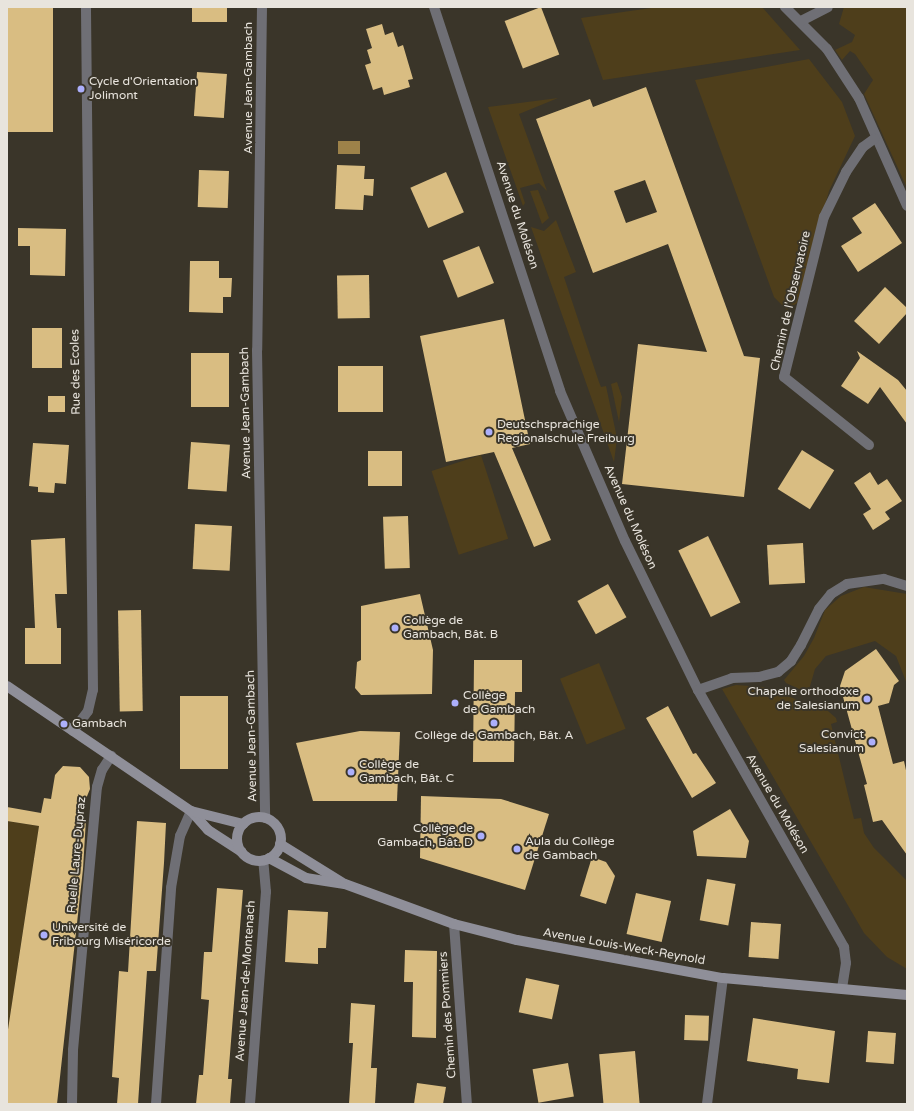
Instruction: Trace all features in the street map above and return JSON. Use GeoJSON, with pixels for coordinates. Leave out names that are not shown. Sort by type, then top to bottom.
{"type":"FeatureCollection","features":[{"type":"Feature","properties":{"kind":"main road"},"geometry":{"type":"LineString","coordinates":[[7,686],[191,811],[208,830],[252,859],[266,859],[280,844],[279,829],[265,818],[253,818],[243,824],[238,835],[242,852]]}},
{"type":"Feature","properties":{"kind":"main road"},"geometry":{"type":"LineString","coordinates":[[191,811],[243,824]]}},
{"type":"Feature","properties":{"kind":"main road","name":"Avenue Louis-Weck-Reynold"},"geometry":{"type":"LineString","coordinates":[[280,844],[345,884]]}},
{"type":"Feature","properties":{"kind":"main road","name":"Avenue Louis-Weck-Reynold"},"geometry":{"type":"LineString","coordinates":[[266,859],[306,878],[345,884],[454,924],[566,951],[723,978],[907,994]]}},
{"type":"Feature","properties":{"kind":"street","name":"Rue des Ecoles"},"geometry":{"type":"LineString","coordinates":[[74,731],[88,711],[93,690],[86,7]]}},
{"type":"Feature","properties":{"kind":"street","name":"Avenue Jean-Gambach"},"geometry":{"type":"LineString","coordinates":[[262,7],[257,350],[265,818]]}},
{"type":"Feature","properties":{"kind":"street","name":"Avenue du Moléson"},"geometry":{"type":"LineString","coordinates":[[434,7],[560,390],[623,536],[698,690],[844,947],[846,963],[842,989]]}},
{"type":"Feature","properties":{"kind":"street"},"geometry":{"type":"LineString","coordinates":[[786,7],[801,21],[835,59],[859,98],[874,139],[907,206]]}},
{"type":"Feature","properties":{"kind":"street"},"geometry":{"type":"LineString","coordinates":[[801,21],[828,7]]}},
{"type":"Feature","properties":{"kind":"street","name":"Chemin de l'Observatoire"},"geometry":{"type":"LineString","coordinates":[[869,445],[784,377],[824,217],[846,172],[863,147],[874,139]]}},
{"type":"Feature","properties":{"kind":"street"},"geometry":{"type":"LineString","coordinates":[[698,690],[732,678],[759,678],[778,672],[791,661],[801,645],[819,608],[832,594],[847,584],[884,579],[907,586]]}},
{"type":"Feature","properties":{"kind":"street","name":"Ruelle Laure-Dupraz"},"geometry":{"type":"LineString","coordinates":[[72,1104],[73,1050],[97,787],[102,770],[111,756]]}},
{"type":"Feature","properties":{"kind":"street"},"geometry":{"type":"LineString","coordinates":[[156,1104],[171,888],[180,836],[191,811]]}},
{"type":"Feature","properties":{"kind":"street","name":"Avenue Jean-de-Montenach"},"geometry":{"type":"LineString","coordinates":[[250,1104],[266,892],[266,859]]}},
{"type":"Feature","properties":{"kind":"street","name":"Chemin des Pommiers"},"geometry":{"type":"LineString","coordinates":[[454,924],[467,1104]]}},
{"type":"Feature","properties":{"kind":"street"},"geometry":{"type":"LineString","coordinates":[[707,1104],[723,978]]}},
{"type":"Feature","properties":{"kind":"shaded area"},"geometry":{"type":"Polygon","coordinates":[[[658,7],[762,7],[800,50],[603,80],[581,18],[658,7]]]}},
{"type":"Feature","properties":{"kind":"shaded area"},"geometry":{"type":"Polygon","coordinates":[[[844,7],[907,7],[907,188],[864,94],[873,80],[855,54],[850,51],[842,60],[835,50],[852,42],[855,35],[839,24],[844,7]]]}},
{"type":"Feature","properties":{"kind":"shaded area"},"geometry":{"type":"Polygon","coordinates":[[[809,59],[842,102],[855,136],[829,191],[797,303],[787,310],[774,297],[695,80],[809,59]]]}},
{"type":"Feature","properties":{"kind":"shaded area"},"geometry":{"type":"Polygon","coordinates":[[[558,98],[519,114],[547,191],[539,183],[520,188],[525,203],[523,206],[488,107],[558,98]]]}},
{"type":"Feature","properties":{"kind":"shaded area"},"geometry":{"type":"Polygon","coordinates":[[[338,141],[360,141],[360,154],[338,154],[338,141]]]}},
{"type":"Feature","properties":{"kind":"shaded area"},"geometry":{"type":"Polygon","coordinates":[[[538,190],[549,218],[542,224],[530,191],[538,190]]]}},
{"type":"Feature","properties":{"kind":"shaded area"},"geometry":{"type":"Polygon","coordinates":[[[556,220],[576,272],[564,277],[599,382],[601,387],[606,386],[617,438],[614,462],[531,227],[544,231],[556,220]]]}},
{"type":"Feature","properties":{"kind":"shaded area"},"geometry":{"type":"Polygon","coordinates":[[[617,382],[622,397],[619,422],[611,384],[617,382]]]}},
{"type":"Feature","properties":{"kind":"shaded area"},"geometry":{"type":"Polygon","coordinates":[[[481,455],[508,539],[459,555],[432,471],[481,455]]]}},
{"type":"Feature","properties":{"kind":"shaded area"},"geometry":{"type":"Polygon","coordinates":[[[864,587],[907,594],[907,684],[896,656],[875,641],[826,656],[815,669],[808,693],[786,683],[784,680],[804,656],[814,638],[825,610],[841,596],[864,587]]]}},
{"type":"Feature","properties":{"kind":"shaded area"},"geometry":{"type":"Polygon","coordinates":[[[599,663],[626,729],[587,745],[560,679],[599,663]]]}},
{"type":"Feature","properties":{"kind":"shaded area"},"geometry":{"type":"Polygon","coordinates":[[[736,685],[763,687],[828,711],[836,718],[837,722],[831,724],[854,819],[861,818],[864,833],[874,848],[907,881],[907,969],[887,957],[864,933],[722,689],[736,685]]]}},
{"type":"Feature","properties":{"kind":"shaded area"},"geometry":{"type":"Polygon","coordinates":[[[7,821],[39,826],[7,1036],[7,821]]]}},
{"type":"Feature","properties":{"kind":"building"},"geometry":{"type":"Polygon","coordinates":[[[7,7],[53,7],[53,132],[7,132],[7,7]]]}},
{"type":"Feature","properties":{"kind":"building"},"geometry":{"type":"Polygon","coordinates":[[[192,7],[227,7],[227,22],[192,22],[192,7]]]}},
{"type":"Feature","properties":{"kind":"building"},"geometry":{"type":"Polygon","coordinates":[[[541,7],[559,55],[523,69],[505,21],[541,7]]]}},
{"type":"Feature","properties":{"kind":"building"},"geometry":{"type":"Polygon","coordinates":[[[382,24],[385,35],[393,32],[398,47],[403,45],[413,79],[408,80],[410,87],[384,95],[382,87],[373,90],[365,65],[371,63],[367,50],[372,48],[366,29],[382,24]]]}},
{"type":"Feature","properties":{"kind":"building"},"geometry":{"type":"Polygon","coordinates":[[[197,72],[227,74],[224,118],[194,116],[197,72]]]}},
{"type":"Feature","properties":{"kind":"building"},"geometry":{"type":"Polygon","coordinates":[[[646,87],[744,356],[760,358],[744,497],[622,484],[638,344],[707,352],[668,244],[593,273],[536,119],[590,99],[593,107],[646,87]],[[645,180],[614,191],[626,223],[657,212],[645,180]]]}},
{"type":"Feature","properties":{"kind":"building"},"geometry":{"type":"Polygon","coordinates":[[[337,165],[365,166],[364,179],[374,179],[373,196],[364,195],[363,210],[335,209],[337,165]]]}},
{"type":"Feature","properties":{"kind":"building"},"geometry":{"type":"Polygon","coordinates":[[[199,170],[229,171],[228,208],[198,207],[199,170]]]}},
{"type":"Feature","properties":{"kind":"building"},"geometry":{"type":"Polygon","coordinates":[[[446,172],[464,212],[428,228],[410,188],[446,172]]]}},
{"type":"Feature","properties":{"kind":"building"},"geometry":{"type":"Polygon","coordinates":[[[875,203],[902,243],[858,272],[841,246],[862,233],[852,218],[875,203]]]}},
{"type":"Feature","properties":{"kind":"building"},"geometry":{"type":"Polygon","coordinates":[[[18,228],[66,229],[65,276],[30,275],[30,246],[18,246],[18,228]]]}},
{"type":"Feature","properties":{"kind":"building"},"geometry":{"type":"Polygon","coordinates":[[[479,246],[494,283],[458,298],[443,261],[479,246]]]}},
{"type":"Feature","properties":{"kind":"building"},"geometry":{"type":"Polygon","coordinates":[[[190,261],[219,261],[219,278],[232,278],[231,297],[223,297],[223,313],[189,312],[190,261]]]}},
{"type":"Feature","properties":{"kind":"building"},"geometry":{"type":"Polygon","coordinates":[[[369,275],[370,318],[338,319],[337,276],[369,275]]]}},
{"type":"Feature","properties":{"kind":"building"},"geometry":{"type":"Polygon","coordinates":[[[885,287],[907,308],[907,313],[879,344],[854,321],[885,287]]]}},
{"type":"Feature","properties":{"kind":"building"},"geometry":{"type":"Polygon","coordinates":[[[504,319],[530,444],[512,448],[551,540],[534,547],[494,452],[446,462],[420,336],[504,319]]]}},
{"type":"Feature","properties":{"kind":"building"},"geometry":{"type":"Polygon","coordinates":[[[32,328],[62,328],[62,368],[32,368],[32,328]]]}},
{"type":"Feature","properties":{"kind":"building"},"geometry":{"type":"Polygon","coordinates":[[[857,351],[898,380],[907,391],[907,424],[880,387],[868,404],[841,386],[860,358],[857,351]]]}},
{"type":"Feature","properties":{"kind":"building"},"geometry":{"type":"Polygon","coordinates":[[[191,353],[229,353],[229,407],[191,407],[191,353]]]}},
{"type":"Feature","properties":{"kind":"building"},"geometry":{"type":"Polygon","coordinates":[[[338,366],[383,366],[383,412],[338,412],[338,366]]]}},
{"type":"Feature","properties":{"kind":"building"},"geometry":{"type":"Polygon","coordinates":[[[48,396],[65,396],[65,412],[48,412],[48,396]]]}},
{"type":"Feature","properties":{"kind":"building"},"geometry":{"type":"Polygon","coordinates":[[[191,442],[230,445],[227,492],[188,489],[191,442]]]}},
{"type":"Feature","properties":{"kind":"building"},"geometry":{"type":"Polygon","coordinates":[[[33,443],[69,445],[66,484],[55,483],[54,493],[38,492],[38,487],[29,486],[33,443]]]}},
{"type":"Feature","properties":{"kind":"building"},"geometry":{"type":"Polygon","coordinates":[[[802,450],[834,470],[810,509],[778,489],[802,450]]]}},
{"type":"Feature","properties":{"kind":"building"},"geometry":{"type":"Polygon","coordinates":[[[368,451],[402,451],[402,486],[368,486],[368,451]]]}},
{"type":"Feature","properties":{"kind":"building"},"geometry":{"type":"Polygon","coordinates":[[[870,472],[878,485],[887,479],[902,501],[885,512],[890,519],[873,530],[863,514],[871,509],[854,483],[870,472]]]}},
{"type":"Feature","properties":{"kind":"building"},"geometry":{"type":"Polygon","coordinates":[[[408,516],[410,568],[385,569],[383,517],[408,516]]]}},
{"type":"Feature","properties":{"kind":"building"},"geometry":{"type":"Polygon","coordinates":[[[195,524],[232,526],[230,571],[193,569],[195,524]]]}},
{"type":"Feature","properties":{"kind":"building"},"geometry":{"type":"Polygon","coordinates":[[[708,536],[740,603],[711,617],[678,550],[708,536]]]}},
{"type":"Feature","properties":{"kind":"building"},"geometry":{"type":"Polygon","coordinates":[[[65,538],[67,594],[55,594],[57,628],[61,628],[61,664],[25,664],[25,628],[35,628],[31,540],[65,538]]]}},
{"type":"Feature","properties":{"kind":"building"},"geometry":{"type":"Polygon","coordinates":[[[803,543],[805,583],[769,585],[767,545],[803,543]]]}},
{"type":"Feature","properties":{"kind":"building"},"geometry":{"type":"Polygon","coordinates":[[[608,584],[626,617],[596,634],[577,601],[608,584]]]}},
{"type":"Feature","properties":{"kind":"building","name":"Collège de Gambach, Bât. B"},"geometry":{"type":"Polygon","coordinates":[[[420,594],[433,650],[432,694],[361,695],[355,688],[357,662],[361,660],[361,606],[420,594]]]}},
{"type":"Feature","properties":{"kind":"building"},"geometry":{"type":"Polygon","coordinates":[[[118,610],[141,610],[143,711],[120,711],[118,610]]]}},
{"type":"Feature","properties":{"kind":"building","name":"Convict Salesianum"},"geometry":{"type":"Polygon","coordinates":[[[876,649],[899,681],[894,685],[889,703],[878,706],[893,764],[904,761],[907,775],[907,855],[882,820],[873,822],[864,785],[867,784],[840,686],[845,671],[876,649]]]}},
{"type":"Feature","properties":{"kind":"building","name":"Collège de Gambach, Bât. A"},"geometry":{"type":"Polygon","coordinates":[[[474,660],[522,660],[522,692],[515,692],[514,762],[473,762],[474,660]]]}},
{"type":"Feature","properties":{"kind":"building"},"geometry":{"type":"Polygon","coordinates":[[[180,696],[228,696],[228,769],[180,769],[180,696]]]}},
{"type":"Feature","properties":{"kind":"building"},"geometry":{"type":"Polygon","coordinates":[[[668,706],[693,754],[696,753],[716,783],[692,798],[646,718],[668,706]]]}},
{"type":"Feature","properties":{"kind":"building","name":"Collège de Gambach, Bât. C"},"geometry":{"type":"Polygon","coordinates":[[[360,731],[400,732],[397,801],[313,801],[296,743],[360,731]]]}},
{"type":"Feature","properties":{"kind":"building","name":"Université de Fribourg Miséricorde"},"geometry":{"type":"Polygon","coordinates":[[[63,766],[80,767],[89,777],[90,789],[78,818],[86,819],[83,869],[57,1104],[7,1104],[7,1036],[39,826],[7,821],[7,807],[41,813],[44,798],[51,799],[55,775],[63,766]]]}},
{"type":"Feature","properties":{"kind":"building","name":"Collège de Gambach, Bât. D"},"geometry":{"type":"Polygon","coordinates":[[[421,796],[501,799],[549,814],[525,890],[420,858],[421,796]]]}},
{"type":"Feature","properties":{"kind":"building"},"geometry":{"type":"Polygon","coordinates":[[[730,809],[749,841],[746,858],[697,856],[693,831],[730,809]]]}},
{"type":"Feature","properties":{"kind":"building"},"geometry":{"type":"Polygon","coordinates":[[[137,821],[166,823],[164,863],[156,971],[147,971],[138,1104],[117,1104],[119,1078],[112,1077],[119,971],[128,972],[137,821]]]}},
{"type":"Feature","properties":{"kind":"building"},"geometry":{"type":"Polygon","coordinates":[[[592,857],[606,862],[615,876],[606,904],[580,896],[592,857]]]}},
{"type":"Feature","properties":{"kind":"building"},"geometry":{"type":"Polygon","coordinates":[[[707,879],[736,884],[728,925],[700,920],[707,879]]]}},
{"type":"Feature","properties":{"kind":"building"},"geometry":{"type":"Polygon","coordinates":[[[217,888],[243,890],[228,1079],[232,1079],[230,1104],[196,1104],[199,1075],[203,1075],[209,1000],[201,999],[204,952],[212,952],[217,888]]]}},
{"type":"Feature","properties":{"kind":"building"},"geometry":{"type":"Polygon","coordinates":[[[636,893],[671,901],[662,942],[627,934],[636,893]]]}},
{"type":"Feature","properties":{"kind":"building"},"geometry":{"type":"Polygon","coordinates":[[[288,910],[328,912],[326,948],[318,948],[318,964],[285,962],[288,910]]]}},
{"type":"Feature","properties":{"kind":"building"},"geometry":{"type":"Polygon","coordinates":[[[751,922],[781,924],[778,959],[749,957],[751,922]]]}},
{"type":"Feature","properties":{"kind":"building"},"geometry":{"type":"Polygon","coordinates":[[[405,950],[437,951],[436,1038],[412,1037],[413,982],[404,982],[405,950]]]}},
{"type":"Feature","properties":{"kind":"building"},"geometry":{"type":"Polygon","coordinates":[[[526,978],[559,985],[552,1019],[519,1012],[526,978]]]}},
{"type":"Feature","properties":{"kind":"building"},"geometry":{"type":"Polygon","coordinates":[[[351,1003],[375,1005],[371,1068],[377,1068],[375,1104],[349,1104],[353,1043],[349,1043],[351,1003]]]}},
{"type":"Feature","properties":{"kind":"building"},"geometry":{"type":"Polygon","coordinates":[[[685,1015],[709,1016],[708,1041],[684,1040],[685,1015]]]}},
{"type":"Feature","properties":{"kind":"building"},"geometry":{"type":"Polygon","coordinates":[[[753,1018],[835,1031],[829,1083],[797,1079],[798,1069],[747,1061],[753,1018]]]}},
{"type":"Feature","properties":{"kind":"building"},"geometry":{"type":"Polygon","coordinates":[[[868,1031],[896,1033],[894,1064],[866,1062],[868,1031]]]}},
{"type":"Feature","properties":{"kind":"building"},"geometry":{"type":"Polygon","coordinates":[[[635,1051],[640,1104],[603,1104],[599,1054],[635,1051]]]}},
{"type":"Feature","properties":{"kind":"building"},"geometry":{"type":"Polygon","coordinates":[[[568,1063],[574,1096],[538,1103],[533,1069],[568,1063]]]}},
{"type":"Feature","properties":{"kind":"building"},"geometry":{"type":"Polygon","coordinates":[[[417,1083],[446,1087],[443,1104],[414,1104],[417,1083]]]}},
{"type":"Feature","properties":{"kind":"place","name":"Cycle d'Orientation Jolimont"},"geometry":{"type":"Point","coordinates":[81,89]}},
{"type":"Feature","properties":{"kind":"place","name":"Deutschsprachige Regionalschule Freiburg"},"geometry":{"type":"Point","coordinates":[489,432]}},
{"type":"Feature","properties":{"kind":"place","name":"Collège de Gambach, Bât. B"},"geometry":{"type":"Point","coordinates":[395,628]}},
{"type":"Feature","properties":{"kind":"place","name":"Chapelle orthodoxe de Salesianum"},"geometry":{"type":"Point","coordinates":[867,699]}},
{"type":"Feature","properties":{"kind":"place","name":"Collège de Gambach"},"geometry":{"type":"Point","coordinates":[455,703]}},
{"type":"Feature","properties":{"kind":"place","name":"Collège de Gambach, Bât. A"},"geometry":{"type":"Point","coordinates":[494,723]}},
{"type":"Feature","properties":{"kind":"place","name":"Gambach"},"geometry":{"type":"Point","coordinates":[64,724]}},
{"type":"Feature","properties":{"kind":"place","name":"Convict Salesianum"},"geometry":{"type":"Point","coordinates":[872,742]}},
{"type":"Feature","properties":{"kind":"place","name":"Collège de Gambach, Bât. C"},"geometry":{"type":"Point","coordinates":[351,772]}},
{"type":"Feature","properties":{"kind":"place","name":"Collège de Gambach, Bât. D"},"geometry":{"type":"Point","coordinates":[481,836]}},
{"type":"Feature","properties":{"kind":"place","name":"Aula du Collège de Gambach"},"geometry":{"type":"Point","coordinates":[517,849]}},
{"type":"Feature","properties":{"kind":"place","name":"Université de Fribourg Miséricorde"},"geometry":{"type":"Point","coordinates":[44,935]}}]}
